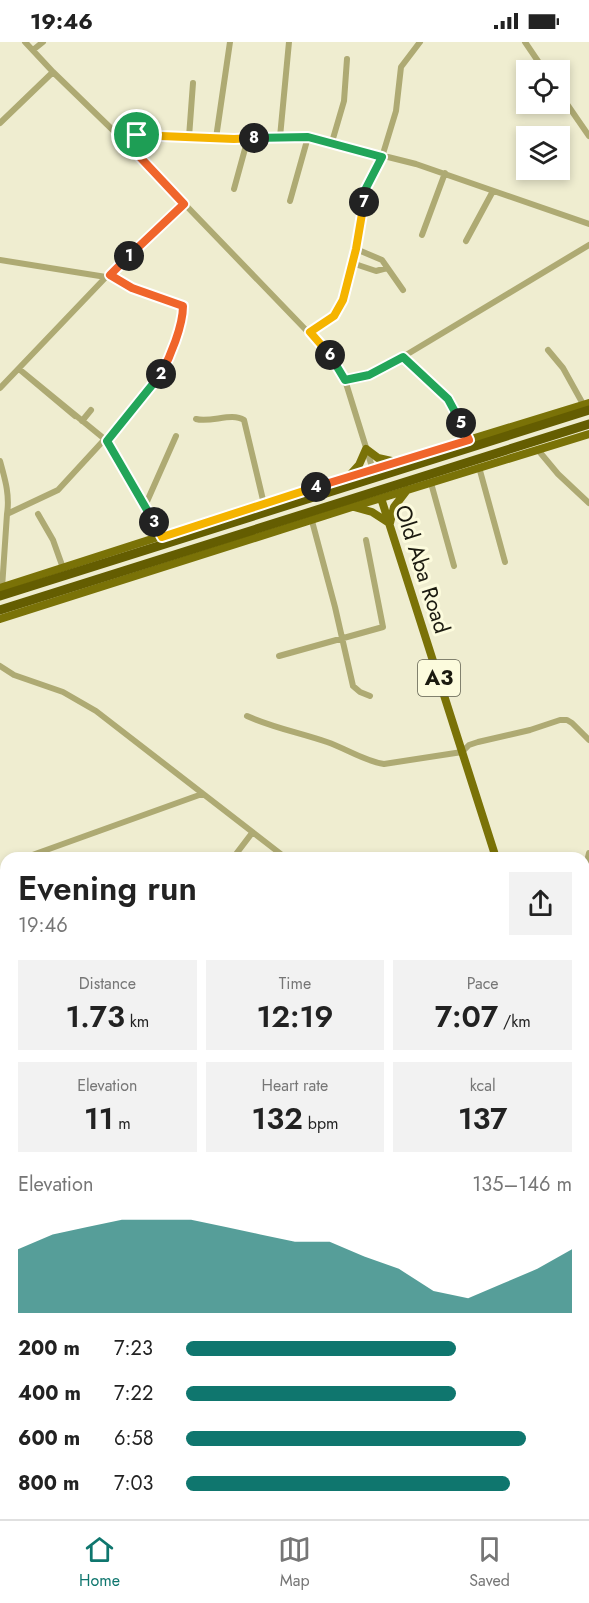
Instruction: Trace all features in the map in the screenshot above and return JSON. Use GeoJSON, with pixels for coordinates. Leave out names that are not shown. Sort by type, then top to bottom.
{"type":"FeatureCollection","features":[{"type":"Feature","properties":{"kind":"highway"},"geometry":{"type":"LineString","coordinates":[[0,591],[587,406]]}},
{"type":"Feature","properties":{"kind":"highway"},"geometry":{"type":"LineString","coordinates":[[0,610],[589,424]]}},
{"type":"Feature","properties":{"kind":"main road"},"geometry":{"type":"LineString","coordinates":[[0,591],[63,568],[348,477],[587,406]]}},
{"type":"Feature","properties":{"kind":"main road"},"geometry":{"type":"LineString","coordinates":[[0,619],[589,434]]}},
{"type":"Feature","properties":{"kind":"main road"},"geometry":{"type":"LineString","coordinates":[[348,477],[358,465],[366,449],[378,458],[398,462]]}},
{"type":"Feature","properties":{"kind":"main road"},"geometry":{"type":"LineString","coordinates":[[352,507],[379,516],[390,524],[394,507],[407,490]]}},
{"type":"Feature","properties":{"kind":"main road","name":"Old Aba Road"},"geometry":{"type":"LineString","coordinates":[[381,498],[494,852]]}},
{"type":"Feature","properties":{"kind":"street"},"geometry":{"type":"LineString","coordinates":[[25,42],[123,139],[332,357],[345,380],[373,470]]}},
{"type":"Feature","properties":{"kind":"street"},"geometry":{"type":"LineString","coordinates":[[33,50],[43,42]]}},
{"type":"Feature","properties":{"kind":"street"},"geometry":{"type":"LineString","coordinates":[[216,138],[230,42]]}},
{"type":"Feature","properties":{"kind":"street"},"geometry":{"type":"LineString","coordinates":[[280,137],[289,42]]}},
{"type":"Feature","properties":{"kind":"street"},"geometry":{"type":"LineString","coordinates":[[310,332],[339,310],[356,249],[365,190],[382,157],[396,111],[401,67],[420,42]]}},
{"type":"Feature","properties":{"kind":"street"},"geometry":{"type":"LineString","coordinates":[[525,42],[537,60]]}},
{"type":"Feature","properties":{"kind":"street"},"geometry":{"type":"LineString","coordinates":[[332,142],[344,101],[347,59]]}},
{"type":"Feature","properties":{"kind":"street"},"geometry":{"type":"LineString","coordinates":[[0,123],[53,72]]}},
{"type":"Feature","properties":{"kind":"street"},"geometry":{"type":"LineString","coordinates":[[189,137],[193,83]]}},
{"type":"Feature","properties":{"kind":"street"},"geometry":{"type":"LineString","coordinates":[[570,108],[589,136]]}},
{"type":"Feature","properties":{"kind":"street"},"geometry":{"type":"LineString","coordinates":[[123,139],[137,135],[216,138],[308,137],[382,157],[411,162],[589,224]]}},
{"type":"Feature","properties":{"kind":"street"},"geometry":{"type":"LineString","coordinates":[[290,201],[308,137]]}},
{"type":"Feature","properties":{"kind":"street"},"geometry":{"type":"LineString","coordinates":[[234,189],[248,138]]}},
{"type":"Feature","properties":{"kind":"street"},"geometry":{"type":"LineString","coordinates":[[422,236],[445,173]]}},
{"type":"Feature","properties":{"kind":"street"},"geometry":{"type":"LineString","coordinates":[[466,241],[493,191]]}},
{"type":"Feature","properties":{"kind":"street"},"geometry":{"type":"LineString","coordinates":[[0,388],[108,276],[184,204]]}},
{"type":"Feature","properties":{"kind":"street"},"geometry":{"type":"LineString","coordinates":[[345,380],[369,375],[403,357],[589,245]]}},
{"type":"Feature","properties":{"kind":"street"},"geometry":{"type":"LineString","coordinates":[[356,249],[378,256],[403,290]]}},
{"type":"Feature","properties":{"kind":"street"},"geometry":{"type":"LineString","coordinates":[[0,260],[108,276],[132,288],[181,305],[184,309],[162,373],[134,409],[58,490],[7,514]]}},
{"type":"Feature","properties":{"kind":"street"},"geometry":{"type":"LineString","coordinates":[[352,263],[376,271],[387,268]]}},
{"type":"Feature","properties":{"kind":"street"},"geometry":{"type":"LineString","coordinates":[[548,350],[563,368],[587,406]]}},
{"type":"Feature","properties":{"kind":"street"},"geometry":{"type":"LineString","coordinates":[[403,357],[448,399],[469,440]]}},
{"type":"Feature","properties":{"kind":"street"},"geometry":{"type":"LineString","coordinates":[[19,369],[106,441],[162,537]]}},
{"type":"Feature","properties":{"kind":"street"},"geometry":{"type":"LineString","coordinates":[[82,421],[91,410]]}},
{"type":"Feature","properties":{"kind":"street"},"geometry":{"type":"LineString","coordinates":[[196,419],[210,421],[237,417],[244,420],[264,504]]}},
{"type":"Feature","properties":{"kind":"street"},"geometry":{"type":"LineString","coordinates":[[145,506],[176,436]]}},
{"type":"Feature","properties":{"kind":"street"},"geometry":{"type":"LineString","coordinates":[[538,450],[558,474],[589,503]]}},
{"type":"Feature","properties":{"kind":"street"},"geometry":{"type":"LineString","coordinates":[[0,461],[9,501],[0,591]]}},
{"type":"Feature","properties":{"kind":"street"},"geometry":{"type":"LineString","coordinates":[[479,467],[504,562]]}},
{"type":"Feature","properties":{"kind":"street"},"geometry":{"type":"LineString","coordinates":[[431,483],[454,566]]}},
{"type":"Feature","properties":{"kind":"street"},"geometry":{"type":"LineString","coordinates":[[38,514],[53,540],[63,568]]}},
{"type":"Feature","properties":{"kind":"street"},"geometry":{"type":"LineString","coordinates":[[312,521],[333,598],[353,686],[370,696]]}},
{"type":"Feature","properties":{"kind":"street"},"geometry":{"type":"LineString","coordinates":[[279,656],[383,627],[366,540]]}},
{"type":"Feature","properties":{"kind":"street"},"geometry":{"type":"LineString","coordinates":[[0,666],[14,675],[63,692],[96,711],[278,852]]}},
{"type":"Feature","properties":{"kind":"street"},"geometry":{"type":"LineString","coordinates":[[248,716],[287,731],[330,743],[373,762],[384,764],[462,752],[478,742],[530,730],[560,720],[572,723],[589,740]]}},
{"type":"Feature","properties":{"kind":"street"},"geometry":{"type":"LineString","coordinates":[[41,852],[202,794]]}},
{"type":"Feature","properties":{"kind":"street"},"geometry":{"type":"LineString","coordinates":[[238,852],[252,833]]}},
{"type":"Feature","properties":{"kind":"route"},"geometry":{"type":"LineString","coordinates":[[137,135],[234,139],[308,137],[382,157],[365,190],[359,236],[339,310],[310,332],[332,357],[345,380],[369,375],[403,357],[448,399],[469,440],[162,537],[107,441],[162,373],[184,309],[181,305],[132,288],[110,275],[184,204],[123,139],[137,135]]}}]}
